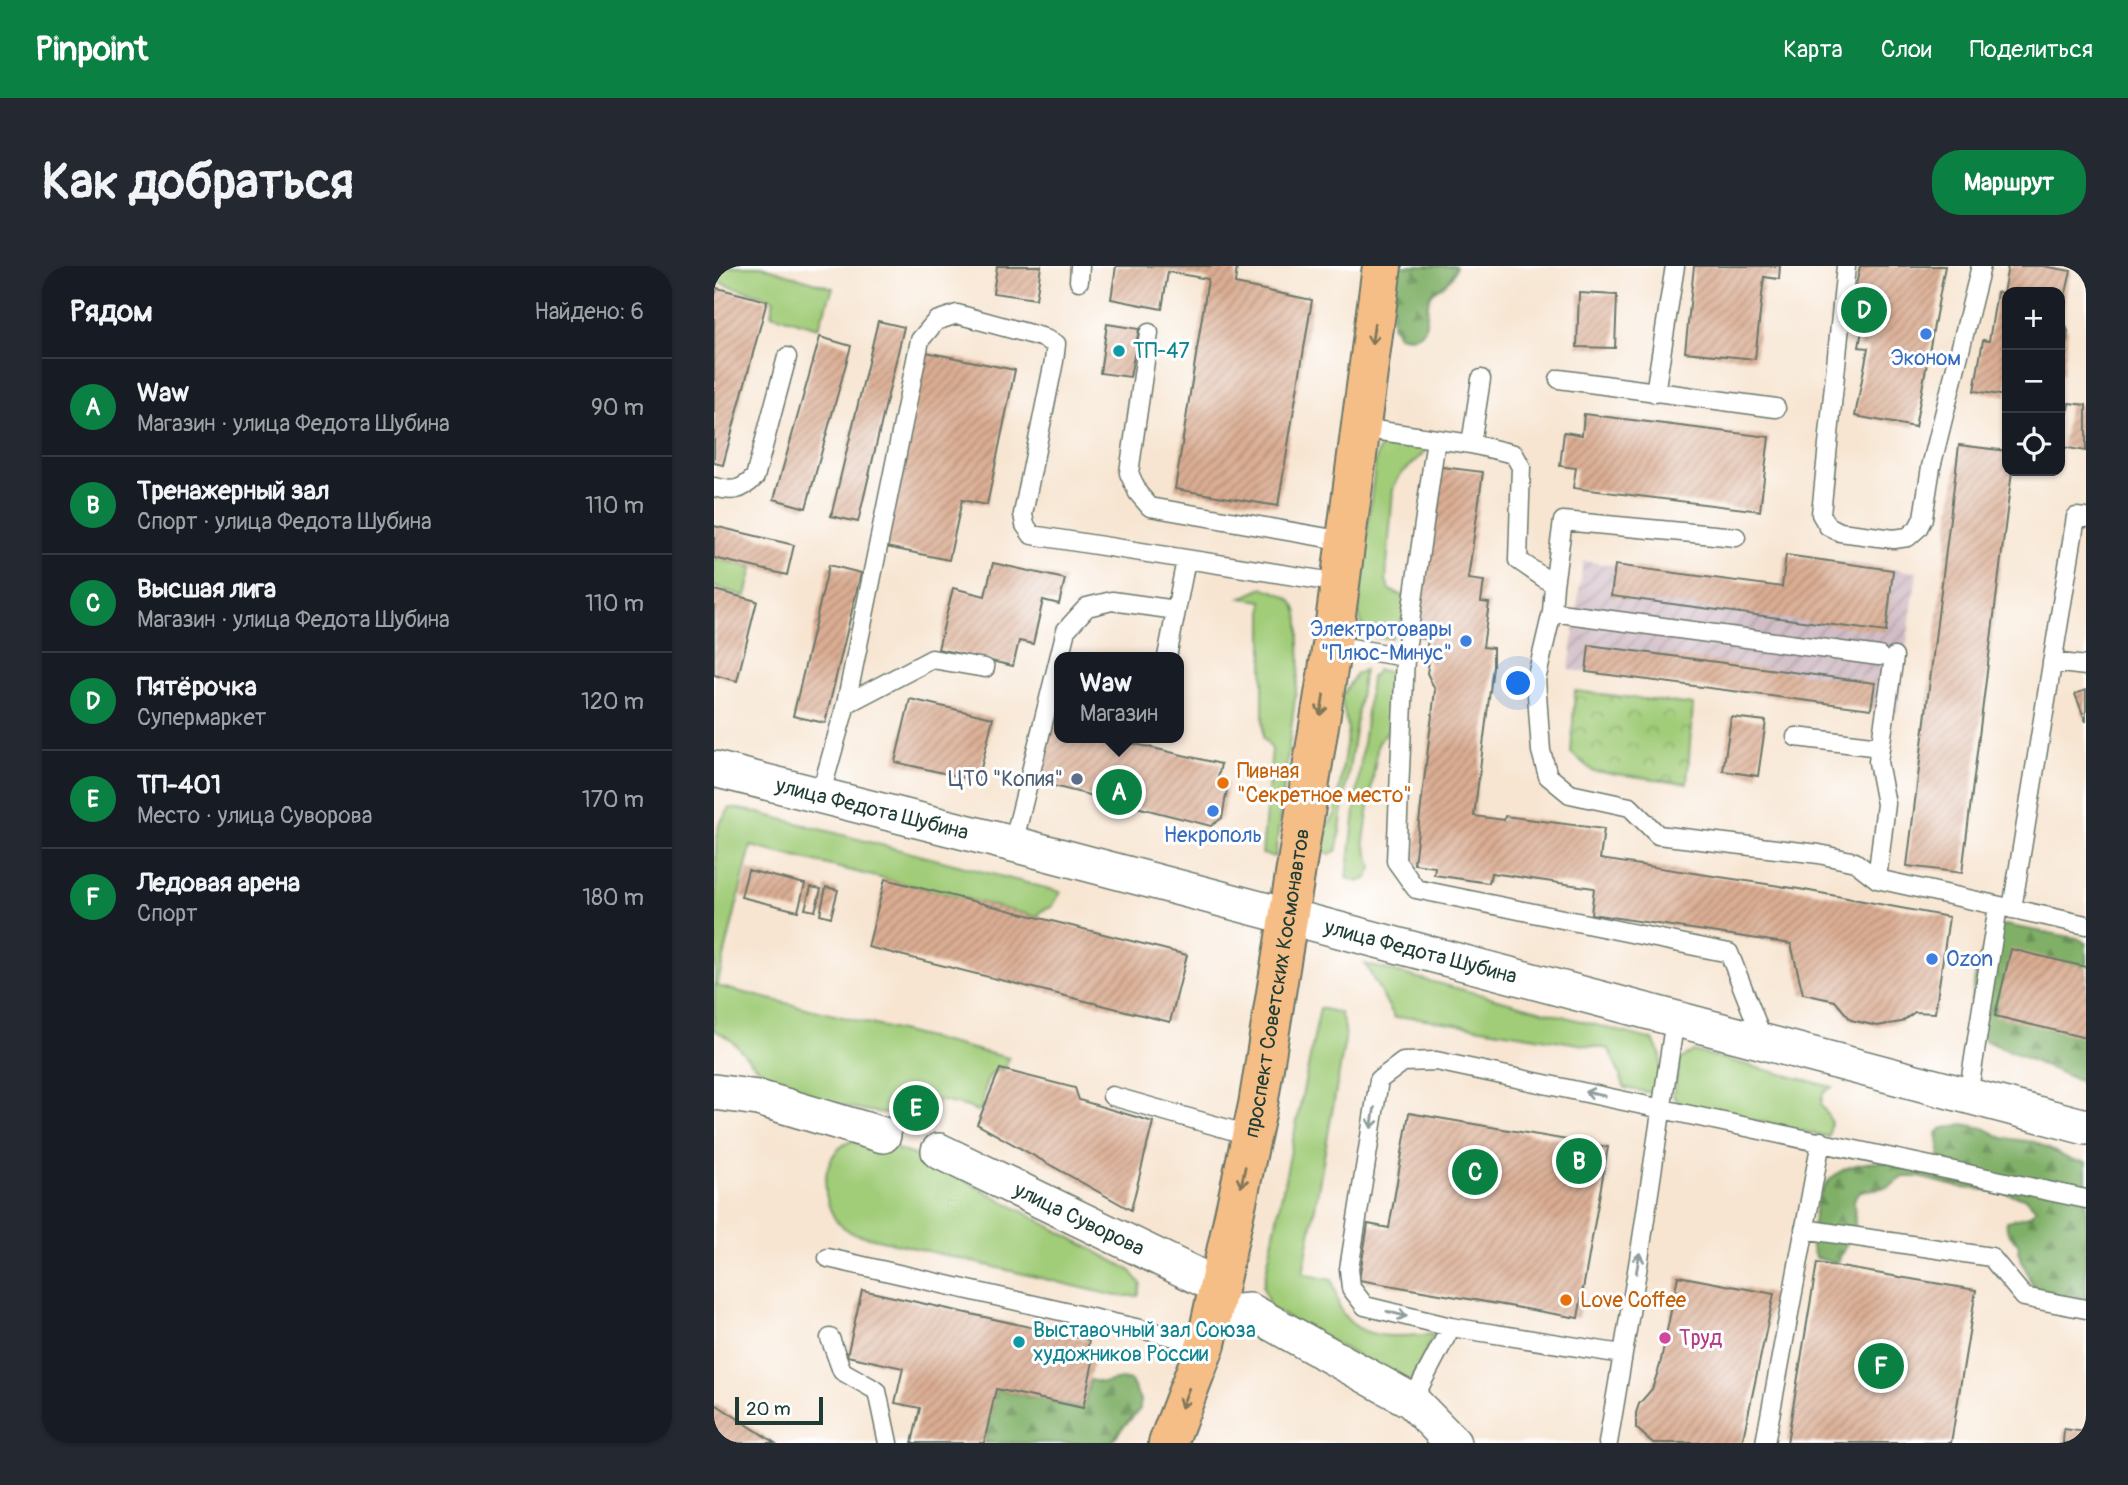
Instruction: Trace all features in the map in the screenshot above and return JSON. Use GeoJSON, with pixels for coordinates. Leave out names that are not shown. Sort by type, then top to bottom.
{"type":"FeatureCollection","features":[{"type":"Feature","properties":{"kind":"main road","name":"проспект Советских Космонавтов"},"geometry":{"type":"LineString","coordinates":[[1168,1443],[1213,1315],[1252,1136],[1332,645],[1382,266]]}},
{"type":"Feature","properties":{"kind":"street","name":"улица Федота Шубина"},"geometry":{"type":"LineString","coordinates":[[714,769],[1013,844],[2086,1128]]}},
{"type":"Feature","properties":{"kind":"street"},"geometry":{"type":"LineString","coordinates":[[714,1092],[758,1098],[883,1135]]}},
{"type":"Feature","properties":{"kind":"street","name":"улица Суворова"},"geometry":{"type":"LineString","coordinates":[[939,1151],[1213,1315]]}},
{"type":"Feature","properties":{"kind":"street"},"geometry":{"type":"LineString","coordinates":[[1213,1315],[1250,1311],[1412,1401],[1439,1438]]}},
{"type":"Feature","properties":{"kind":"lane"},"geometry":{"type":"LineString","coordinates":[[1655,393],[1675,266]]}},
{"type":"Feature","properties":{"kind":"lane"},"geometry":{"type":"LineString","coordinates":[[1846,266],[1821,514],[1828,526],[1840,532],[1894,539],[1908,537],[1918,528],[1923,518],[1931,467],[1981,266]]}},
{"type":"Feature","properties":{"kind":"lane"},"geometry":{"type":"LineString","coordinates":[[820,796],[846,704],[920,340],[936,321],[957,314],[1041,337],[1056,344],[1055,361],[1023,514],[1025,525],[1032,535],[1340,583]]}},
{"type":"Feature","properties":{"kind":"lane"},"geometry":{"type":"LineString","coordinates":[[1149,333],[1129,473],[1138,493],[1150,507],[1345,541]]}},
{"type":"Feature","properties":{"kind":"lane"},"geometry":{"type":"LineString","coordinates":[[714,487],[731,491],[745,487],[755,477],[787,358]]}},
{"type":"Feature","properties":{"kind":"lane"},"geometry":{"type":"LineString","coordinates":[[1471,444],[1481,379]]}},
{"type":"Feature","properties":{"kind":"lane"},"geometry":{"type":"LineString","coordinates":[[1559,379],[1776,408]]}},
{"type":"Feature","properties":{"kind":"lane"},"geometry":{"type":"LineString","coordinates":[[1360,428],[1471,444],[1514,454],[1521,467],[1518,560],[1554,585]]}},
{"type":"Feature","properties":{"kind":"lane"},"geometry":{"type":"LineString","coordinates":[[1436,439],[1405,657],[1396,861],[1416,889],[1729,953],[1764,1042]]}},
{"type":"Feature","properties":{"kind":"lane"},"geometry":{"type":"LineString","coordinates":[[1968,1096],[2052,662],[2076,517],[2086,518]]}},
{"type":"Feature","properties":{"kind":"lane"},"geometry":{"type":"LineString","coordinates":[[1736,537],[1563,521],[1552,612],[1536,680],[1541,751],[1548,776],[1570,794],[1630,807],[1657,835],[1819,854],[1855,862],[1877,879],[2086,925]]}},
{"type":"Feature","properties":{"kind":"lane"},"geometry":{"type":"LineString","coordinates":[[1168,652],[1186,560]]}},
{"type":"Feature","properties":{"kind":"lane"},"geometry":{"type":"LineString","coordinates":[[1061,652],[1066,630],[1087,607],[1112,601],[1176,610]]}},
{"type":"Feature","properties":{"kind":"lane"},"geometry":{"type":"LineString","coordinates":[[1552,612],[1887,656],[1878,762],[1886,804],[1877,879]]}},
{"type":"Feature","properties":{"kind":"lane"},"geometry":{"type":"LineString","coordinates":[[1332,645],[1405,657]]}},
{"type":"Feature","properties":{"kind":"lane"},"geometry":{"type":"LineString","coordinates":[[846,704],[932,659],[985,668]]}},
{"type":"Feature","properties":{"kind":"lane"},"geometry":{"type":"LineString","coordinates":[[2052,662],[2086,666]]}},
{"type":"Feature","properties":{"kind":"lane"},"geometry":{"type":"LineString","coordinates":[[1013,844],[1054,678]]}},
{"type":"Feature","properties":{"kind":"lane"},"geometry":{"type":"LineString","coordinates":[[1796,737],[1880,747]]}},
{"type":"Feature","properties":{"kind":"lane"},"geometry":{"type":"LineString","coordinates":[[1608,1443],[1675,1019]]}},
{"type":"Feature","properties":{"kind":"lane"},"geometry":{"type":"LineString","coordinates":[[1622,1354],[1451,1327],[1364,1306],[1351,1288],[1349,1269],[1379,1080],[1403,1062],[1436,1061],[2086,1199]]}},
{"type":"Feature","properties":{"kind":"lane"},"geometry":{"type":"LineString","coordinates":[[1112,1096],[1252,1136]]}},
{"type":"Feature","properties":{"kind":"lane"},"geometry":{"type":"LineString","coordinates":[[1765,1443],[1821,1141]]}},
{"type":"Feature","properties":{"kind":"lane"},"geometry":{"type":"LineString","coordinates":[[1804,1229],[1991,1257],[2024,1297],[2086,1309]]}},
{"type":"Feature","properties":{"kind":"lane"},"geometry":{"type":"LineString","coordinates":[[828,1258],[1213,1315]]}},
{"type":"Feature","properties":{"kind":"lane"},"geometry":{"type":"LineString","coordinates":[[1412,1401],[1451,1327]]}},
{"type":"Feature","properties":{"kind":"lane"},"geometry":{"type":"LineString","coordinates":[[830,1338],[842,1371],[877,1391],[888,1443]]}},
{"type":"Feature","properties":{"kind":"shaded area"},"geometry":{"type":"Polygon","coordinates":[[[1786,555],[1917,572],[1897,712],[1569,670],[1583,561],[1781,587],[1786,555]]]}},
{"type":"Feature","properties":{"kind":"green space"},"geometry":{"type":"Polygon","coordinates":[[[714,266],[761,266],[833,288],[818,328],[771,314],[774,299],[714,281],[714,266]]]}},
{"type":"Feature","properties":{"kind":"green space"},"geometry":{"type":"Polygon","coordinates":[[[1394,266],[1456,266],[1449,280],[1429,299],[1426,323],[1419,335],[1398,335],[1392,325],[1394,266]]]}},
{"type":"Feature","properties":{"kind":"green space"},"geometry":{"type":"Polygon","coordinates":[[[1413,437],[1427,447],[1399,476],[1393,490],[1386,579],[1389,590],[1405,597],[1404,615],[1391,638],[1376,638],[1364,629],[1358,609],[1375,464],[1380,448],[1387,440],[1413,437]]]}},
{"type":"Feature","properties":{"kind":"green space"},"geometry":{"type":"Polygon","coordinates":[[[714,558],[753,568],[746,596],[714,587],[714,558]]]}},
{"type":"Feature","properties":{"kind":"green space"},"geometry":{"type":"Polygon","coordinates":[[[1263,588],[1289,599],[1295,605],[1299,623],[1300,659],[1275,857],[1262,854],[1272,749],[1263,738],[1263,601],[1241,598],[1263,588]]]}},
{"type":"Feature","properties":{"kind":"green space"},"geometry":{"type":"Polygon","coordinates":[[[1364,670],[1337,850],[1330,854],[1324,852],[1323,842],[1327,827],[1336,813],[1348,730],[1341,697],[1356,674],[1364,670]]]}},
{"type":"Feature","properties":{"kind":"green space"},"geometry":{"type":"Polygon","coordinates":[[[1377,670],[1391,672],[1404,686],[1402,714],[1378,743],[1364,841],[1372,867],[1368,878],[1359,882],[1347,878],[1371,678],[1377,670]]]}},
{"type":"Feature","properties":{"kind":"green space"},"geometry":{"type":"Polygon","coordinates":[[[1575,691],[1693,705],[1687,783],[1593,771],[1571,753],[1575,691]]]}},
{"type":"Feature","properties":{"kind":"green space"},"geometry":{"type":"Polygon","coordinates":[[[730,808],[747,810],[1061,892],[1052,907],[1041,911],[1038,917],[751,846],[717,986],[1009,1058],[1005,1068],[993,1073],[986,1082],[982,1108],[977,1112],[968,1107],[898,1091],[892,1115],[819,1099],[785,1086],[755,1065],[732,1041],[714,1030],[716,843],[719,824],[730,808]]]}},
{"type":"Feature","properties":{"kind":"green space"},"geometry":{"type":"Polygon","coordinates":[[[2005,925],[2077,938],[2086,943],[2086,1084],[1984,1040],[1971,1002],[1977,964],[1994,928],[2005,925]]]}},
{"type":"Feature","properties":{"kind":"green space"},"geometry":{"type":"Polygon","coordinates":[[[1365,964],[1653,1040],[1661,1056],[1658,1094],[1625,1088],[1609,1049],[1413,1017],[1395,1018],[1365,964]]]}},
{"type":"Feature","properties":{"kind":"green space"},"geometry":{"type":"Polygon","coordinates":[[[1320,1008],[1340,1013],[1345,1028],[1345,1040],[1303,1274],[1332,1280],[1342,1312],[1360,1329],[1384,1335],[1434,1334],[1409,1384],[1270,1308],[1263,1287],[1320,1008]]]}},
{"type":"Feature","properties":{"kind":"green space"},"geometry":{"type":"Polygon","coordinates":[[[1693,1051],[1832,1087],[1823,1093],[1821,1104],[1831,1121],[1829,1137],[1680,1104],[1673,1096],[1680,1060],[1693,1051]]]}},
{"type":"Feature","properties":{"kind":"green space"},"geometry":{"type":"Polygon","coordinates":[[[1963,1124],[1984,1128],[2003,1138],[2035,1142],[2071,1160],[2086,1162],[2086,1299],[2073,1295],[2059,1296],[2033,1287],[2018,1251],[2019,1244],[2007,1229],[2007,1221],[2029,1216],[2036,1209],[2027,1199],[1999,1191],[1962,1188],[1919,1177],[1904,1177],[1889,1187],[1861,1191],[1854,1201],[1855,1225],[1838,1262],[1816,1258],[1811,1243],[1814,1216],[1820,1194],[1830,1179],[1860,1164],[1936,1164],[1940,1152],[1937,1133],[1941,1129],[1963,1124]]]}},
{"type":"Feature","properties":{"kind":"green space"},"geometry":{"type":"Polygon","coordinates":[[[851,1141],[885,1145],[928,1160],[1130,1270],[1141,1284],[1138,1296],[1116,1296],[852,1233],[835,1219],[830,1209],[826,1187],[826,1176],[834,1155],[851,1141]]]}},
{"type":"Feature","properties":{"kind":"green space"},"geometry":{"type":"Polygon","coordinates":[[[1121,1379],[1131,1381],[1140,1400],[1140,1409],[1111,1443],[984,1443],[996,1389],[1083,1408],[1090,1380],[1102,1383],[1121,1379]]]}},
{"type":"Feature","properties":{"kind":"building"},"geometry":{"type":"Polygon","coordinates":[[[997,266],[1041,266],[1036,299],[993,293],[997,266]]]}},
{"type":"Feature","properties":{"kind":"building"},"geometry":{"type":"Polygon","coordinates":[[[1116,266],[1237,266],[1235,284],[1312,300],[1278,506],[1175,489],[1208,279],[1168,272],[1162,309],[1111,299],[1116,266]]]}},
{"type":"Feature","properties":{"kind":"building"},"geometry":{"type":"Polygon","coordinates":[[[1694,266],[1780,266],[1779,279],[1764,277],[1755,359],[1685,352],[1694,266]]]}},
{"type":"Feature","properties":{"kind":"building"},"geometry":{"type":"Polygon","coordinates":[[[1860,266],[1945,266],[1915,427],[1855,416],[1868,348],[1859,347],[1866,308],[1852,305],[1860,266]]]}},
{"type":"Feature","properties":{"kind":"building"},"geometry":{"type":"Polygon","coordinates":[[[2008,266],[2043,266],[2071,271],[2065,297],[2065,287],[2004,287],[2008,266]]]}},
{"type":"Feature","properties":{"kind":"building"},"geometry":{"type":"Polygon","coordinates":[[[717,288],[767,301],[723,465],[714,463],[714,298],[717,288]]]}},
{"type":"Feature","properties":{"kind":"building"},"geometry":{"type":"Polygon","coordinates":[[[1997,292],[2002,293],[2002,395],[1974,391],[1983,340],[1989,341],[1997,292]]]}},
{"type":"Feature","properties":{"kind":"building"},"geometry":{"type":"Polygon","coordinates":[[[1579,293],[1617,295],[1615,348],[1577,347],[1579,293]]]}},
{"type":"Feature","properties":{"kind":"building"},"geometry":{"type":"Polygon","coordinates":[[[878,321],[904,327],[858,522],[831,516],[878,321]]]}},
{"type":"Feature","properties":{"kind":"building","name":"ТП-47"},"geometry":{"type":"Polygon","coordinates":[[[1107,324],[1139,329],[1130,377],[1100,373],[1107,324]]]}},
{"type":"Feature","properties":{"kind":"building"},"geometry":{"type":"Polygon","coordinates":[[[2065,325],[2068,331],[2065,357],[2065,325]]]}},
{"type":"Feature","properties":{"kind":"building"},"geometry":{"type":"Polygon","coordinates":[[[820,337],[851,346],[806,508],[774,499],[820,337]]]}},
{"type":"Feature","properties":{"kind":"building"},"geometry":{"type":"Polygon","coordinates":[[[926,352],[1015,370],[987,505],[962,500],[949,560],[886,547],[926,352]]]}},
{"type":"Feature","properties":{"kind":"building"},"geometry":{"type":"Polygon","coordinates":[[[2069,403],[2086,405],[2086,451],[2065,448],[2069,403]]]}},
{"type":"Feature","properties":{"kind":"building"},"geometry":{"type":"Polygon","coordinates":[[[1584,414],[1769,437],[1760,511],[1573,488],[1576,468],[1560,466],[1564,432],[1582,435],[1584,414]]]}},
{"type":"Feature","properties":{"kind":"building"},"geometry":{"type":"Polygon","coordinates":[[[1959,445],[2002,450],[2002,476],[2011,476],[1962,873],[1907,866],[1959,445]]]}},
{"type":"Feature","properties":{"kind":"building"},"geometry":{"type":"Polygon","coordinates":[[[1434,466],[1483,472],[1468,579],[1484,581],[1481,602],[1489,603],[1483,647],[1493,648],[1493,667],[1474,816],[1504,820],[1505,816],[1604,829],[1600,859],[1799,889],[1949,917],[1935,1013],[1915,1012],[1901,1022],[1877,1026],[1851,1020],[1835,1001],[1803,994],[1791,944],[1591,914],[1594,888],[1491,873],[1489,883],[1434,875],[1435,867],[1414,864],[1435,690],[1427,673],[1429,661],[1425,660],[1428,639],[1410,637],[1434,466]]]}},
{"type":"Feature","properties":{"kind":"building"},"geometry":{"type":"Polygon","coordinates":[[[714,526],[794,545],[787,575],[714,558],[714,526]]]}},
{"type":"Feature","properties":{"kind":"building"},"geometry":{"type":"Polygon","coordinates":[[[1786,555],[1893,570],[1886,632],[1611,596],[1615,565],[1782,587],[1786,555]]]}},
{"type":"Feature","properties":{"kind":"building"},"geometry":{"type":"Polygon","coordinates":[[[993,563],[1065,579],[1059,604],[1043,600],[1033,644],[1019,641],[1013,666],[938,649],[953,588],[985,596],[993,563]]]}},
{"type":"Feature","properties":{"kind":"building"},"geometry":{"type":"Polygon","coordinates":[[[829,565],[861,573],[825,723],[793,716],[829,565]]]}},
{"type":"Feature","properties":{"kind":"building"},"geometry":{"type":"Polygon","coordinates":[[[714,590],[757,601],[737,681],[714,675],[714,590]]]}},
{"type":"Feature","properties":{"kind":"building"},"geometry":{"type":"Polygon","coordinates":[[[1589,645],[1875,683],[1871,709],[1586,672],[1589,645]]]}},
{"type":"Feature","properties":{"kind":"building"},"geometry":{"type":"Polygon","coordinates":[[[2086,690],[2086,722],[2075,694],[2086,690]]]}},
{"type":"Feature","properties":{"kind":"building"},"geometry":{"type":"Polygon","coordinates":[[[1054,698],[1054,743],[1131,743],[1221,764],[1218,778],[1228,784],[1222,818],[1211,826],[1030,780],[1054,698]]]}},
{"type":"Feature","properties":{"kind":"building"},"geometry":{"type":"Polygon","coordinates":[[[910,699],[993,718],[978,781],[895,762],[910,699]]]}},
{"type":"Feature","properties":{"kind":"building"},"geometry":{"type":"Polygon","coordinates":[[[1731,717],[1766,721],[1758,776],[1723,771],[1731,717]]]}},
{"type":"Feature","properties":{"kind":"building"},"geometry":{"type":"Polygon","coordinates":[[[748,870],[805,884],[798,911],[741,897],[748,870]]]}},
{"type":"Feature","properties":{"kind":"building"},"geometry":{"type":"Polygon","coordinates":[[[885,879],[1187,955],[1170,1022],[868,947],[885,879]]]}},
{"type":"Feature","properties":{"kind":"building"},"geometry":{"type":"Polygon","coordinates":[[[811,887],[821,889],[815,911],[805,909],[811,887]]]}},
{"type":"Feature","properties":{"kind":"building"},"geometry":{"type":"Polygon","coordinates":[[[826,887],[838,890],[831,917],[820,914],[826,887]]]}},
{"type":"Feature","properties":{"kind":"building"},"geometry":{"type":"Polygon","coordinates":[[[2011,949],[2086,967],[2086,1038],[1995,1016],[2011,949]]]}},
{"type":"Feature","properties":{"kind":"building"},"geometry":{"type":"Polygon","coordinates":[[[1000,1069],[1075,1088],[1079,1100],[1153,1122],[1131,1210],[977,1124],[1000,1069]]]}},
{"type":"Feature","properties":{"kind":"building"},"geometry":{"type":"Polygon","coordinates":[[[898,1091],[940,1102],[934,1126],[892,1115],[898,1091]]]}},
{"type":"Feature","properties":{"kind":"building"},"geometry":{"type":"Polygon","coordinates":[[[1409,1113],[1608,1147],[1578,1318],[1359,1280],[1368,1224],[1389,1228],[1409,1113]]]}},
{"type":"Feature","properties":{"kind":"building"},"geometry":{"type":"Polygon","coordinates":[[[1817,1263],[1976,1290],[1951,1443],[1787,1443],[1817,1263]]]}},
{"type":"Feature","properties":{"kind":"building"},"geometry":{"type":"Polygon","coordinates":[[[1678,1276],[1774,1294],[1742,1443],[1653,1443],[1636,1428],[1639,1404],[1652,1389],[1660,1365],[1678,1276]]]}},
{"type":"Feature","properties":{"kind":"building"},"geometry":{"type":"Polygon","coordinates":[[[862,1290],[1089,1340],[1085,1360],[1093,1362],[1083,1408],[996,1389],[984,1443],[912,1443],[920,1408],[895,1403],[903,1368],[847,1356],[862,1290]]]}},
{"type":"Feature","properties":{"kind":"building"},"geometry":{"type":"Polygon","coordinates":[[[714,1403],[775,1443],[714,1443],[714,1403]]]}},
{"type":"Feature","properties":{"kind":"building"},"geometry":{"type":"Polygon","coordinates":[[[2064,1429],[2086,1432],[2086,1443],[2063,1443],[2064,1429]]]}},
{"type":"Feature","properties":{"kind":"place","name":"Пятёрочка"},"geometry":{"type":"Point","coordinates":[1864,310]}},
{"type":"Feature","properties":{"kind":"place","name":"Эконом"},"geometry":{"type":"Point","coordinates":[1926,334]}},
{"type":"Feature","properties":{"kind":"place","name":"ТП-47"},"geometry":{"type":"Point","coordinates":[1119,351]}},
{"type":"Feature","properties":{"kind":"place","name":"Электротовары \"Плюс-Минус\""},"geometry":{"type":"Point","coordinates":[1466,641]}},
{"type":"Feature","properties":{"kind":"place","name":"ЦТО \"Копия\""},"geometry":{"type":"Point","coordinates":[1077,779]}},
{"type":"Feature","properties":{"kind":"place","name":"Пивная \"Секретное место\""},"geometry":{"type":"Point","coordinates":[1223,783]}},
{"type":"Feature","properties":{"kind":"place","name":"Waw"},"geometry":{"type":"Point","coordinates":[1119,792]}},
{"type":"Feature","properties":{"kind":"place","name":"Некрополь"},"geometry":{"type":"Point","coordinates":[1213,811]}},
{"type":"Feature","properties":{"kind":"place","name":"Ozon"},"geometry":{"type":"Point","coordinates":[1932,959]}},
{"type":"Feature","properties":{"kind":"place","name":"ТП-401"},"geometry":{"type":"Point","coordinates":[916,1108]}},
{"type":"Feature","properties":{"kind":"place","name":"Тренажерный зал"},"geometry":{"type":"Point","coordinates":[1579,1161]}},
{"type":"Feature","properties":{"kind":"place","name":"Высшая лига"},"geometry":{"type":"Point","coordinates":[1475,1172]}},
{"type":"Feature","properties":{"kind":"place","name":"Love Coffee"},"geometry":{"type":"Point","coordinates":[1566,1300]}},
{"type":"Feature","properties":{"kind":"place","name":"Труд"},"geometry":{"type":"Point","coordinates":[1665,1338]}},
{"type":"Feature","properties":{"kind":"place","name":"Выставочный зал Союза художников России"},"geometry":{"type":"Point","coordinates":[1019,1342]}},
{"type":"Feature","properties":{"kind":"place","name":"Ледовая арена"},"geometry":{"type":"Point","coordinates":[1881,1366]}}]}
